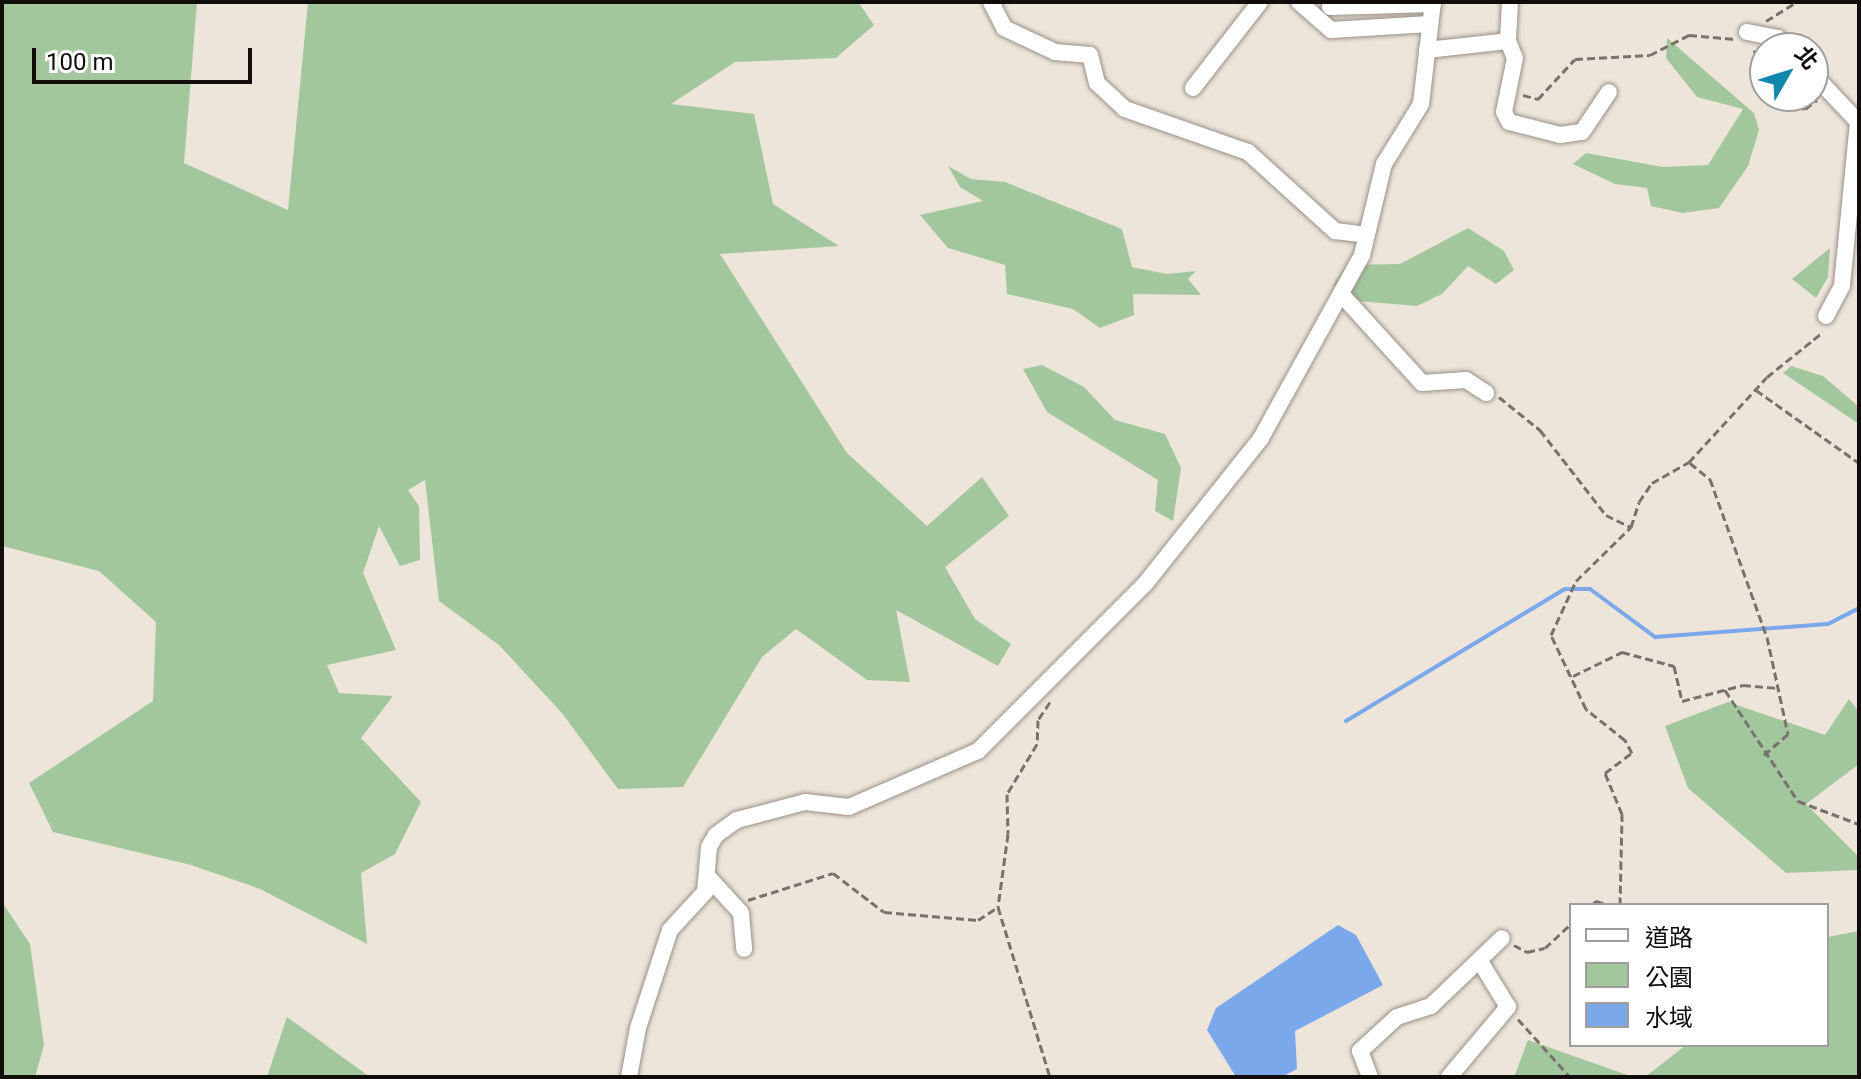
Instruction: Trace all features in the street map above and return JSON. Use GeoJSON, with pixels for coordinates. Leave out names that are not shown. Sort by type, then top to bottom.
{"type":"FeatureCollection","features":[{"type":"Feature","properties":{"kind":"street"},"geometry":{"type":"LineString","coordinates":[[991,2],[1004,28],[1055,52],[1090,55],[1097,83],[1125,109],[1248,152],[1335,231],[1367,235]]}},
{"type":"Feature","properties":{"kind":"street"},"geometry":{"type":"LineString","coordinates":[[1193,88],[1260,2]]}},
{"type":"Feature","properties":{"kind":"street"},"geometry":{"type":"LineString","coordinates":[[1299,2],[1331,30],[1430,24]]}},
{"type":"Feature","properties":{"kind":"street"},"geometry":{"type":"LineString","coordinates":[[1510,2],[1508,41],[1515,58],[1504,112],[1509,122],[1560,135],[1582,132],[1609,92]]}},
{"type":"Feature","properties":{"kind":"street"},"geometry":{"type":"LineString","coordinates":[[629,1077],[638,1028],[670,930],[705,892],[709,878],[709,847],[727,824],[805,802],[849,807],[978,751],[1145,584],[1261,438],[1341,294],[1367,235],[1384,164],[1421,104],[1433,3],[1330,7]]}},
{"type":"Feature","properties":{"kind":"street"},"geometry":{"type":"LineString","coordinates":[[1742,36],[1749,36]]}},
{"type":"Feature","properties":{"kind":"street"},"geometry":{"type":"LineString","coordinates":[[1427,50],[1508,41]]}},
{"type":"Feature","properties":{"kind":"street"},"geometry":{"type":"LineString","coordinates":[[1826,316],[1842,286],[1859,122],[1829,90]]}},
{"type":"Feature","properties":{"kind":"street"},"geometry":{"type":"LineString","coordinates":[[1341,294],[1422,383],[1466,380],[1486,393]]}},
{"type":"Feature","properties":{"kind":"street"},"geometry":{"type":"LineString","coordinates":[[709,878],[741,913],[744,949]]}},
{"type":"Feature","properties":{"kind":"street"},"geometry":{"type":"LineString","coordinates":[[1370,1077],[1360,1051],[1397,1017],[1431,1006],[1481,963],[1502,938]]}},
{"type":"Feature","properties":{"kind":"street"},"geometry":{"type":"LineString","coordinates":[[1449,1077],[1508,1007],[1481,963]]}},
{"type":"Feature","properties":{"kind":"path"},"geometry":{"type":"LineString","coordinates":[[1508,91],[1538,99],[1575,59],[1650,55],[1689,35],[1742,36],[1797,2]]}},
{"type":"Feature","properties":{"kind":"path"},"geometry":{"type":"LineString","coordinates":[[1742,36],[1749,44]]}},
{"type":"Feature","properties":{"kind":"path"},"geometry":{"type":"LineString","coordinates":[[1620,903],[1622,814],[1605,773],[1632,753],[1625,740],[1586,709],[1551,635],[1576,581],[1631,527],[1652,483],[1689,462],[1756,390],[1831,325],[1826,316]]}},
{"type":"Feature","properties":{"kind":"path"},"geometry":{"type":"LineString","coordinates":[[1756,390],[1859,463]]}},
{"type":"Feature","properties":{"kind":"path"},"geometry":{"type":"LineString","coordinates":[[1486,393],[1540,430],[1606,515],[1631,527]]}},
{"type":"Feature","properties":{"kind":"path"},"geometry":{"type":"LineString","coordinates":[[1689,462],[1710,479],[1767,637],[1788,734],[1764,755]]}},
{"type":"Feature","properties":{"kind":"path"},"geometry":{"type":"LineString","coordinates":[[1573,676],[1622,652],[1674,666],[1682,701],[1743,685],[1776,688]]}},
{"type":"Feature","properties":{"kind":"path"},"geometry":{"type":"LineString","coordinates":[[1050,1077],[998,907],[1008,834],[1007,794],[1037,744],[1038,720],[1055,695],[1054,675]]}},
{"type":"Feature","properties":{"kind":"path"},"geometry":{"type":"LineString","coordinates":[[1725,690],[1764,755],[1798,801],[1859,824]]}},
{"type":"Feature","properties":{"kind":"path"},"geometry":{"type":"LineString","coordinates":[[733,904],[833,873],[884,912],[978,920],[998,907]]}},
{"type":"Feature","properties":{"kind":"path"},"geometry":{"type":"LineString","coordinates":[[1502,938],[1527,952],[1545,948],[1569,926]]}},
{"type":"Feature","properties":{"kind":"path"},"geometry":{"type":"LineString","coordinates":[[1508,1007],[1570,1077]]}},
{"type":"Feature","properties":{"kind":"green space"},"geometry":{"type":"Polygon","coordinates":[[[2,2],[197,3],[184,163],[288,210],[308,2],[858,2],[874,25],[836,58],[735,62],[671,104],[754,114],[773,204],[839,246],[720,254],[847,453],[927,526],[982,477],[1009,516],[945,567],[975,619],[1011,644],[998,666],[896,610],[910,682],[867,680],[796,629],[762,657],[683,787],[618,789],[562,713],[499,645],[439,601],[425,480],[408,490],[419,506],[420,560],[400,566],[379,526],[363,573],[396,650],[327,665],[339,693],[393,696],[361,738],[421,802],[395,854],[361,873],[367,944],[260,889],[191,865],[53,832],[29,783],[153,701],[156,622],[99,571],[2,546],[2,2]]]}},
{"type":"Feature","properties":{"kind":"green space"},"geometry":{"type":"Polygon","coordinates":[[[1667,38],[1749,109],[1749,112],[1754,113],[1759,130],[1748,166],[1719,208],[1683,213],[1651,206],[1647,188],[1615,184],[1573,164],[1586,153],[1663,167],[1708,165],[1743,109],[1697,97],[1666,58],[1667,38]]]}},
{"type":"Feature","properties":{"kind":"green space"},"geometry":{"type":"Polygon","coordinates":[[[948,166],[971,179],[1005,182],[1122,229],[1132,267],[1167,274],[1196,271],[1188,279],[1201,295],[1133,294],[1134,315],[1100,328],[1073,309],[1007,294],[1005,265],[948,248],[920,215],[983,201],[960,187],[948,166]]]}},
{"type":"Feature","properties":{"kind":"green space"},"geometry":{"type":"Polygon","coordinates":[[[1468,228],[1504,251],[1514,270],[1496,284],[1468,266],[1442,294],[1417,306],[1357,301],[1333,285],[1347,265],[1400,264],[1468,228]]]}},
{"type":"Feature","properties":{"kind":"green space"},"geometry":{"type":"Polygon","coordinates":[[[1830,248],[1828,277],[1816,298],[1792,279],[1830,248]]]}},
{"type":"Feature","properties":{"kind":"green space"},"geometry":{"type":"Polygon","coordinates":[[[1042,365],[1084,387],[1115,420],[1165,434],[1181,468],[1173,521],[1155,511],[1158,480],[1047,412],[1023,369],[1042,365]]]}},
{"type":"Feature","properties":{"kind":"green space"},"geometry":{"type":"Polygon","coordinates":[[[1791,366],[1823,376],[1859,407],[1859,424],[1783,373],[1791,366]]]}},
{"type":"Feature","properties":{"kind":"green space"},"geometry":{"type":"Polygon","coordinates":[[[1849,699],[1859,712],[1859,764],[1806,804],[1859,857],[1859,870],[1786,873],[1688,788],[1665,726],[1728,702],[1825,735],[1849,699]]]}},
{"type":"Feature","properties":{"kind":"green space"},"geometry":{"type":"Polygon","coordinates":[[[2,902],[30,944],[44,1045],[35,1077],[2,1077],[2,902]]]}},
{"type":"Feature","properties":{"kind":"green space"},"geometry":{"type":"Polygon","coordinates":[[[1859,931],[1859,1077],[1645,1077],[1683,1047],[1829,1047],[1829,937],[1859,931]]]}},
{"type":"Feature","properties":{"kind":"green space"},"geometry":{"type":"Polygon","coordinates":[[[287,1017],[370,1077],[267,1077],[287,1017]]]}},
{"type":"Feature","properties":{"kind":"green space"},"geometry":{"type":"Polygon","coordinates":[[[1528,1040],[1633,1077],[1514,1077],[1528,1040]]]}},
{"type":"Feature","properties":{"kind":"water"},"geometry":{"type":"Polygon","coordinates":[[[1338,925],[1356,935],[1383,985],[1295,1031],[1297,1069],[1282,1077],[1236,1077],[1207,1030],[1216,1008],[1338,925]]]}},
{"type":"Feature","properties":{"kind":"waterway"},"geometry":{"type":"LineString","coordinates":[[1346,721],[1565,589],[1590,589],[1655,637],[1828,624],[1859,608]]}}]}
